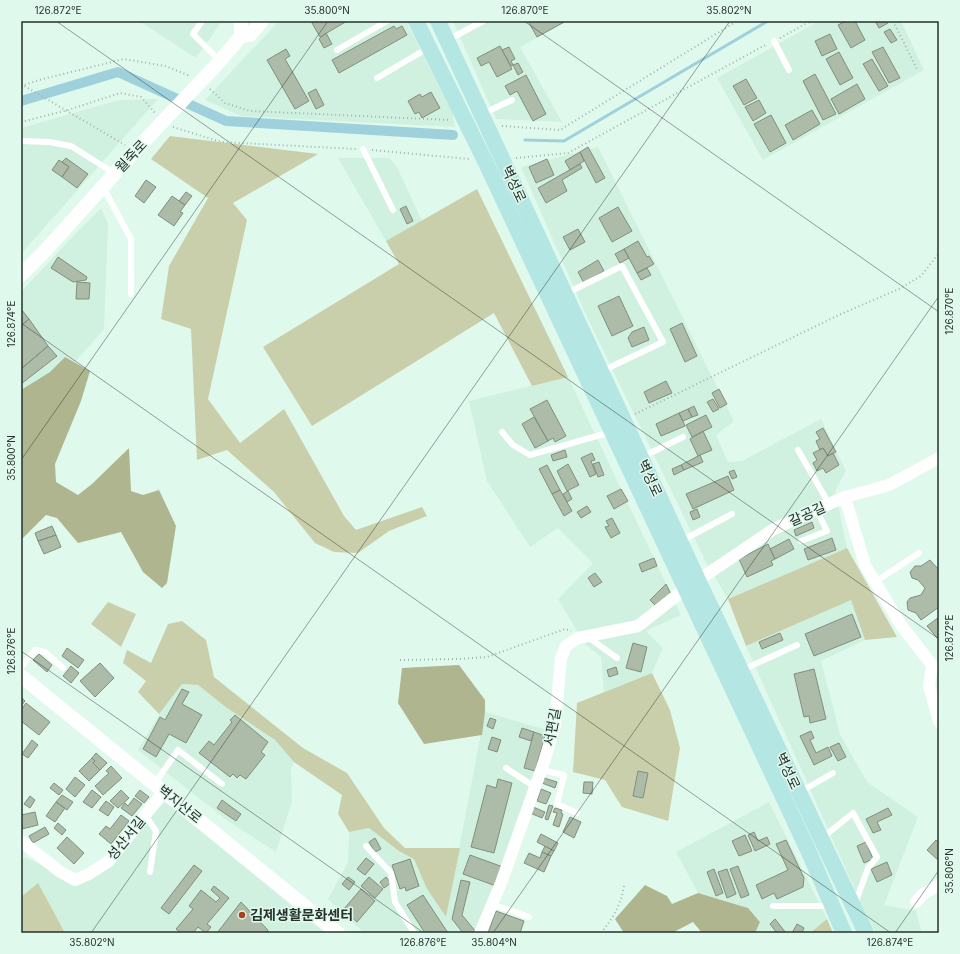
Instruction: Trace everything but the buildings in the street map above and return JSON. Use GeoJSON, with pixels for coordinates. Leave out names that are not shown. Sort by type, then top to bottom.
{"type":"FeatureCollection","features":[{"type":"Feature","properties":{"kind":"main road","name":"벽성로"},"geometry":{"type":"LineString","coordinates":[[416,21],[485,160],[612,432],[691,584],[741,670],[866,933]]}},
{"type":"Feature","properties":{"kind":"main road","name":"벽성로"},"geometry":{"type":"LineString","coordinates":[[438,21],[680,542],[691,584],[844,933]]}},
{"type":"Feature","properties":{"kind":"street"},"geometry":{"type":"LineString","coordinates":[[241,21],[241,36]]}},
{"type":"Feature","properties":{"kind":"street","name":"월죽로"},"geometry":{"type":"LineString","coordinates":[[21,275],[44,252],[114,173],[199,84],[241,36],[250,35],[262,21]]}},
{"type":"Feature","properties":{"kind":"street","name":"갈공길"},"geometry":{"type":"LineString","coordinates":[[691,584],[774,529],[845,497],[889,485],[939,458]]}},
{"type":"Feature","properties":{"kind":"street"},"geometry":{"type":"LineString","coordinates":[[845,497],[864,565],[901,625],[936,664],[929,686],[939,722]]}},
{"type":"Feature","properties":{"kind":"street","name":"서편길"},"geometry":{"type":"LineString","coordinates":[[480,933],[535,787],[555,725],[561,658],[566,646],[578,638],[638,626],[691,584]]}},
{"type":"Feature","properties":{"kind":"street","name":"벽지산로"},"geometry":{"type":"LineString","coordinates":[[21,676],[160,787],[338,933]]}},
{"type":"Feature","properties":{"kind":"street","name":"성산서길"},"geometry":{"type":"LineString","coordinates":[[21,842],[59,871],[75,880],[89,874],[109,861],[145,815],[160,787]]}},
{"type":"Feature","properties":{"kind":"street"},"geometry":{"type":"LineString","coordinates":[[916,902],[923,894],[939,885]]}},
{"type":"Feature","properties":{"kind":"lane"},"geometry":{"type":"LineString","coordinates":[[202,21],[193,34],[220,61]]}},
{"type":"Feature","properties":{"kind":"lane"},"geometry":{"type":"LineString","coordinates":[[337,50],[388,21]]}},
{"type":"Feature","properties":{"kind":"lane"},"geometry":{"type":"LineString","coordinates":[[446,41],[483,21]]}},
{"type":"Feature","properties":{"kind":"lane"},"geometry":{"type":"LineString","coordinates":[[774,41],[789,70]]}},
{"type":"Feature","properties":{"kind":"lane"},"geometry":{"type":"LineString","coordinates":[[377,78],[429,47]]}},
{"type":"Feature","properties":{"kind":"lane"},"geometry":{"type":"LineString","coordinates":[[483,119],[512,100]]}},
{"type":"Feature","properties":{"kind":"lane"},"geometry":{"type":"LineString","coordinates":[[21,141],[50,142],[71,146],[114,173]]}},
{"type":"Feature","properties":{"kind":"lane"},"geometry":{"type":"LineString","coordinates":[[363,149],[392,210]]}},
{"type":"Feature","properties":{"kind":"lane"},"geometry":{"type":"LineString","coordinates":[[103,187],[131,239],[131,294]]}},
{"type":"Feature","properties":{"kind":"lane"},"geometry":{"type":"LineString","coordinates":[[565,294],[622,266],[663,342],[601,371]]}},
{"type":"Feature","properties":{"kind":"lane"},"geometry":{"type":"LineString","coordinates":[[502,432],[513,445],[530,455],[612,432]]}},
{"type":"Feature","properties":{"kind":"lane"},"geometry":{"type":"LineString","coordinates":[[641,458],[683,438]]}},
{"type":"Feature","properties":{"kind":"lane"},"geometry":{"type":"LineString","coordinates":[[798,450],[829,504]]}},
{"type":"Feature","properties":{"kind":"lane"},"geometry":{"type":"LineString","coordinates":[[801,541],[827,531],[816,509]]}},
{"type":"Feature","properties":{"kind":"lane"},"geometry":{"type":"LineString","coordinates":[[680,542],[732,514]]}},
{"type":"Feature","properties":{"kind":"lane"},"geometry":{"type":"LineString","coordinates":[[875,582],[918,553]]}},
{"type":"Feature","properties":{"kind":"lane"},"geometry":{"type":"LineString","coordinates":[[587,636],[617,658]]}},
{"type":"Feature","properties":{"kind":"lane"},"geometry":{"type":"LineString","coordinates":[[741,670],[797,645]]}},
{"type":"Feature","properties":{"kind":"lane"},"geometry":{"type":"LineString","coordinates":[[21,667],[35,650],[45,652],[63,668]]}},
{"type":"Feature","properties":{"kind":"lane"},"geometry":{"type":"LineString","coordinates":[[160,787],[178,750],[222,784]]}},
{"type":"Feature","properties":{"kind":"lane"},"geometry":{"type":"LineString","coordinates":[[506,768],[535,787]]}},
{"type":"Feature","properties":{"kind":"lane"},"geometry":{"type":"LineString","coordinates":[[541,770],[564,775],[557,804],[577,813]]}},
{"type":"Feature","properties":{"kind":"lane"},"geometry":{"type":"LineString","coordinates":[[799,793],[833,773]]}},
{"type":"Feature","properties":{"kind":"lane"},"geometry":{"type":"LineString","coordinates":[[821,839],[853,812],[877,857],[868,868],[853,907]]}},
{"type":"Feature","properties":{"kind":"lane"},"geometry":{"type":"LineString","coordinates":[[145,815],[156,832],[150,872]]}},
{"type":"Feature","properties":{"kind":"lane"},"geometry":{"type":"LineString","coordinates":[[366,846],[391,873],[395,902],[414,933]]}},
{"type":"Feature","properties":{"kind":"lane"},"geometry":{"type":"LineString","coordinates":[[492,904],[529,917]]}},
{"type":"Feature","properties":{"kind":"lane"},"geometry":{"type":"LineString","coordinates":[[772,906],[832,906]]}},
{"type":"Feature","properties":{"kind":"path"},"geometry":{"type":"LineString","coordinates":[[483,119],[508,128],[560,130],[737,21]]}},
{"type":"Feature","properties":{"kind":"path"},"geometry":{"type":"LineString","coordinates":[[503,159],[568,153],[811,21]]}},
{"type":"Feature","properties":{"kind":"path"},"geometry":{"type":"LineString","coordinates":[[893,21],[918,72]]}},
{"type":"Feature","properties":{"kind":"path"},"geometry":{"type":"LineString","coordinates":[[22,85],[124,59],[164,66],[199,84],[225,103],[250,111],[464,120]]}},
{"type":"Feature","properties":{"kind":"path"},"geometry":{"type":"LineString","coordinates":[[22,85],[68,110],[135,151]]}},
{"type":"Feature","properties":{"kind":"path"},"geometry":{"type":"LineString","coordinates":[[21,122],[68,110],[120,93],[141,97],[166,119],[187,133],[221,142],[363,149],[485,160]]}},
{"type":"Feature","properties":{"kind":"path"},"geometry":{"type":"LineString","coordinates":[[624,420],[841,314],[899,289],[920,276],[939,253]]}},
{"type":"Feature","properties":{"kind":"path"},"geometry":{"type":"LineString","coordinates":[[400,660],[460,660],[487,657],[565,629],[587,636]]}},
{"type":"Feature","properties":{"kind":"path"},"geometry":{"type":"LineString","coordinates":[[601,933],[614,916],[622,900],[624,886]]}},
{"type":"Feature","properties":{"kind":"shaded area"},"geometry":{"type":"Polygon","coordinates":[[[139,21],[222,21],[196,58],[139,21]]]}},
{"type":"Feature","properties":{"kind":"shaded area"},"geometry":{"type":"Polygon","coordinates":[[[279,21],[406,21],[452,111],[455,127],[241,116],[205,100],[279,21]]]}},
{"type":"Feature","properties":{"kind":"shaded area"},"geometry":{"type":"Polygon","coordinates":[[[453,21],[568,21],[520,47],[562,122],[496,119],[453,21]]]}},
{"type":"Feature","properties":{"kind":"shaded area"},"geometry":{"type":"Polygon","coordinates":[[[819,21],[901,21],[924,70],[763,160],[717,78],[819,21]]]}},
{"type":"Feature","properties":{"kind":"shaded area"},"geometry":{"type":"Polygon","coordinates":[[[158,99],[21,254],[21,128],[119,100],[158,99]]]}},
{"type":"Feature","properties":{"kind":"shaded area"},"geometry":{"type":"Polygon","coordinates":[[[170,136],[318,154],[233,203],[247,220],[208,399],[240,443],[284,409],[344,516],[356,530],[422,507],[427,516],[389,531],[358,553],[334,552],[315,543],[274,492],[227,450],[197,460],[191,329],[161,319],[169,266],[208,198],[151,159],[170,136]]]}},
{"type":"Feature","properties":{"kind":"shaded area"},"geometry":{"type":"Polygon","coordinates":[[[598,147],[734,421],[716,435],[728,462],[742,461],[821,419],[846,471],[835,491],[847,548],[728,599],[704,558],[587,317],[521,167],[598,147]]]}},
{"type":"Feature","properties":{"kind":"shaded area"},"geometry":{"type":"Polygon","coordinates":[[[338,158],[389,158],[397,167],[422,221],[386,241],[338,158]]]}},
{"type":"Feature","properties":{"kind":"shaded area"},"geometry":{"type":"Polygon","coordinates":[[[477,189],[568,377],[532,386],[494,313],[312,426],[263,347],[399,264],[386,241],[477,189]]]}},
{"type":"Feature","properties":{"kind":"shaded area"},"geometry":{"type":"Polygon","coordinates":[[[101,208],[108,224],[104,329],[75,362],[65,357],[50,372],[21,390],[21,292],[101,208]]]}},
{"type":"Feature","properties":{"kind":"shaded area"},"geometry":{"type":"Polygon","coordinates":[[[65,357],[90,371],[81,401],[55,464],[56,482],[78,495],[92,484],[129,448],[131,491],[143,495],[159,490],[176,526],[167,583],[162,588],[143,572],[121,532],[78,543],[57,518],[46,515],[21,540],[21,390],[50,372],[65,357]]]}},
{"type":"Feature","properties":{"kind":"shaded area"},"geometry":{"type":"Polygon","coordinates":[[[568,377],[681,615],[646,631],[663,648],[652,673],[604,692],[601,657],[585,644],[558,599],[593,563],[558,528],[530,547],[487,481],[469,401],[568,377]]]}},
{"type":"Feature","properties":{"kind":"shaded area"},"geometry":{"type":"Polygon","coordinates":[[[847,548],[897,637],[865,640],[851,600],[746,646],[728,599],[847,548]]]}},
{"type":"Feature","properties":{"kind":"shaded area"},"geometry":{"type":"Polygon","coordinates":[[[852,599],[865,640],[821,661],[840,734],[867,782],[918,817],[884,905],[916,911],[922,933],[876,933],[865,912],[746,646],[852,599]]]}},
{"type":"Feature","properties":{"kind":"shaded area"},"geometry":{"type":"Polygon","coordinates":[[[108,602],[136,614],[121,647],[91,624],[108,602]]]}},
{"type":"Feature","properties":{"kind":"shaded area"},"geometry":{"type":"Polygon","coordinates":[[[182,621],[206,640],[214,677],[303,748],[347,773],[384,828],[405,848],[460,848],[446,917],[427,889],[414,859],[399,851],[369,828],[349,832],[338,814],[342,795],[294,762],[275,740],[227,708],[198,685],[182,684],[159,714],[138,692],[146,681],[123,663],[127,650],[151,663],[168,624],[182,621]]]}},
{"type":"Feature","properties":{"kind":"shaded area"},"geometry":{"type":"Polygon","coordinates":[[[459,665],[485,700],[482,735],[424,744],[398,703],[402,668],[459,665]]]}},
{"type":"Feature","properties":{"kind":"shaded area"},"geometry":{"type":"Polygon","coordinates":[[[652,673],[670,710],[680,748],[668,821],[622,807],[605,780],[573,772],[577,703],[652,673]]]}},
{"type":"Feature","properties":{"kind":"shaded area"},"geometry":{"type":"Polygon","coordinates":[[[182,684],[198,685],[227,708],[275,740],[294,762],[291,769],[292,802],[276,852],[228,821],[138,750],[164,706],[182,684]]]}},
{"type":"Feature","properties":{"kind":"shaded area"},"geometry":{"type":"Polygon","coordinates":[[[485,712],[547,730],[529,792],[477,933],[364,933],[328,899],[348,862],[349,832],[369,828],[415,859],[427,889],[446,917],[485,712]]]}},
{"type":"Feature","properties":{"kind":"shaded area"},"geometry":{"type":"Polygon","coordinates":[[[165,802],[325,933],[21,933],[21,860],[25,857],[82,884],[165,802]]]}},
{"type":"Feature","properties":{"kind":"shaded area"},"geometry":{"type":"Polygon","coordinates":[[[769,802],[827,919],[810,933],[755,933],[760,922],[748,908],[698,893],[676,852],[769,802]]]}},
{"type":"Feature","properties":{"kind":"shaded area"},"geometry":{"type":"Polygon","coordinates":[[[38,883],[65,933],[21,933],[21,897],[38,883]]]}},
{"type":"Feature","properties":{"kind":"shaded area"},"geometry":{"type":"Polygon","coordinates":[[[645,885],[667,896],[672,904],[698,893],[748,908],[760,922],[755,933],[702,933],[693,922],[672,933],[624,933],[615,919],[645,885]]]}},
{"type":"Feature","properties":{"kind":"shaded area"},"geometry":{"type":"Polygon","coordinates":[[[827,919],[833,933],[810,933],[827,919]]]}},
{"type":"Feature","properties":{"kind":"waterway"},"geometry":{"type":"LineString","coordinates":[[525,140],[564,141],[768,21]]}},
{"type":"Feature","properties":{"kind":"waterway"},"geometry":{"type":"LineString","coordinates":[[21,101],[118,72],[226,121],[453,135]]}},
{"type":"Feature","properties":{"kind":"place","name":"김제생활문화센터"},"geometry":{"type":"Point","coordinates":[242,915]}}]}
